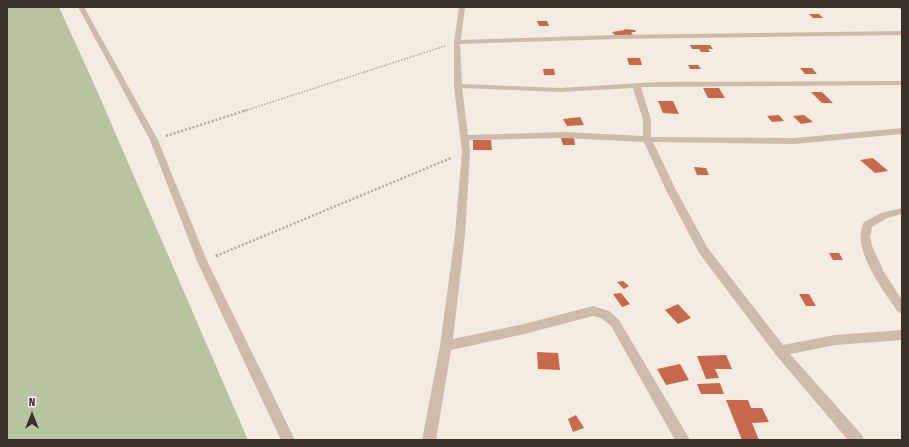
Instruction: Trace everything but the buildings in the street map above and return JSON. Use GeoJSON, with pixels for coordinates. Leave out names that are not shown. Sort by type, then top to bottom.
{"type":"FeatureCollection","features":[{"type":"Feature","properties":{"kind":"street"},"geometry":{"type":"LineString","coordinates":[[81,7],[154,140],[202,261],[288,440]]}},
{"type":"Feature","properties":{"kind":"street"},"geometry":{"type":"LineString","coordinates":[[429,440],[446,346],[460,235],[466,152],[458,86],[457,42],[462,7]]}},
{"type":"Feature","properties":{"kind":"street"},"geometry":{"type":"LineString","coordinates":[[457,42],[616,37],[902,33]]}},
{"type":"Feature","properties":{"kind":"street"},"geometry":{"type":"LineString","coordinates":[[458,86],[560,90],[695,83],[902,83]]}},
{"type":"Feature","properties":{"kind":"street"},"geometry":{"type":"LineString","coordinates":[[636,85],[647,120],[647,139],[671,190],[703,250],[780,351],[857,440]]}},
{"type":"Feature","properties":{"kind":"street"},"geometry":{"type":"LineString","coordinates":[[464,138],[564,135],[647,139],[795,141],[902,131]]}},
{"type":"Feature","properties":{"kind":"street"},"geometry":{"type":"LineString","coordinates":[[902,212],[884,215],[868,225],[865,235],[870,253],[880,273],[902,308]]}},
{"type":"Feature","properties":{"kind":"street"},"geometry":{"type":"LineString","coordinates":[[446,346],[524,329],[573,315],[593,311],[606,314],[615,323],[682,440]]}},
{"type":"Feature","properties":{"kind":"street"},"geometry":{"type":"LineString","coordinates":[[780,351],[835,340],[902,335]]}},
{"type":"Feature","properties":{"kind":"path"},"geometry":{"type":"LineString","coordinates":[[154,140],[457,42]]}},
{"type":"Feature","properties":{"kind":"path"},"geometry":{"type":"LineString","coordinates":[[202,261],[466,152]]}},
{"type":"Feature","properties":{"kind":"green space"},"geometry":{"type":"Polygon","coordinates":[[[7,7],[59,7],[98,93],[248,440],[7,440],[7,7]]]}}]}
